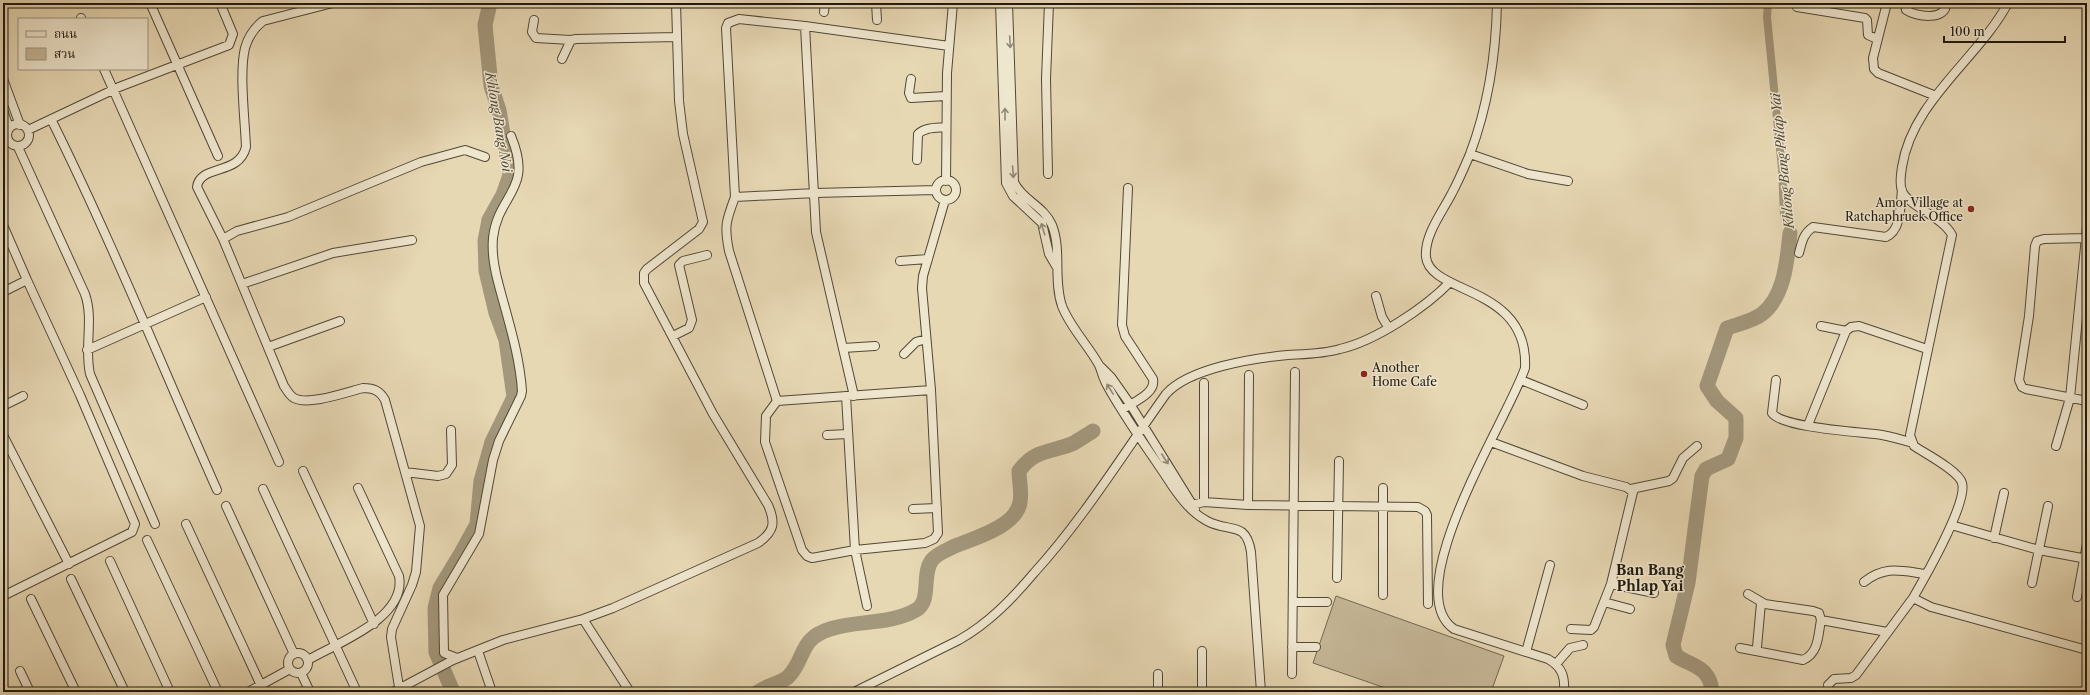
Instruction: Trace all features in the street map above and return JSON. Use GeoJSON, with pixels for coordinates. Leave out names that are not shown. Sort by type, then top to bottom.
{"type":"FeatureCollection","features":[{"type":"Feature","properties":{"kind":"street"},"geometry":{"type":"LineString","coordinates":[[150,3],[218,156]]}},
{"type":"Feature","properties":{"kind":"street"},"geometry":{"type":"LineString","coordinates":[[28,130],[114,90],[229,45],[232,41],[233,34],[220,3]]}},
{"type":"Feature","properties":{"kind":"street"},"geometry":{"type":"LineString","coordinates":[[333,3],[263,21],[255,27],[245,49],[243,70],[246,147],[244,156],[231,165],[203,175],[198,181],[197,187],[200,197],[223,239],[284,386],[292,397],[299,400],[311,400],[363,388],[371,388],[382,395],[386,400],[405,472],[419,516],[420,536],[412,585],[392,629],[391,637],[396,690],[455,659],[517,636],[583,619],[613,608],[734,555],[758,543],[769,535],[772,529],[772,518],[768,506],[713,414],[673,336],[646,288],[644,278],[647,269],[699,229],[703,222],[683,134],[679,100],[676,3]]}},
{"type":"Feature","properties":{"kind":"street"},"geometry":{"type":"LineString","coordinates":[[876,3],[877,20]]}},
{"type":"Feature","properties":{"kind":"street"},"geometry":{"type":"LineString","coordinates":[[946,180],[946,96],[953,3]]}},
{"type":"Feature","properties":{"kind":"street"},"geometry":{"type":"LineString","coordinates":[[1000,3],[1013,175],[1017,188],[1027,203],[1048,217],[1057,252],[1056,266],[1062,305],[1099,365],[1106,383],[1136,437],[1196,513],[1211,523],[1240,530],[1245,533],[1249,542],[1261,692]]}},
{"type":"Feature","properties":{"kind":"street"},"geometry":{"type":"LineString","coordinates":[[1008,3],[1008,94]]}},
{"type":"Feature","properties":{"kind":"street"},"geometry":{"type":"LineString","coordinates":[[1048,174],[1046,78],[1049,3]]}},
{"type":"Feature","properties":{"kind":"street"},"geometry":{"type":"LineString","coordinates":[[1497,3],[1492,72],[1485,105],[1470,154],[1434,229],[1426,250],[1426,258],[1430,267],[1450,282],[1494,304],[1511,319],[1519,333],[1524,352],[1525,368],[1521,380],[1461,503],[1447,538],[1440,570],[1440,607],[1446,622],[1454,629],[1526,652],[1556,664],[1562,670],[1565,681],[1564,692]]}},
{"type":"Feature","properties":{"kind":"street"},"geometry":{"type":"LineString","coordinates":[[1887,3],[1872,58],[1874,69],[1878,73],[1936,96]]}},
{"type":"Feature","properties":{"kind":"street"},"geometry":{"type":"LineString","coordinates":[[1905,3],[1906,10],[1910,13],[1933,16],[1941,14],[1944,11],[1946,3]]}},
{"type":"Feature","properties":{"kind":"street"},"geometry":{"type":"LineString","coordinates":[[1799,253],[1802,240],[1807,231],[1813,227],[1886,237],[1890,236],[1897,226],[1902,192],[1900,179],[1907,148],[1919,122],[1936,96],[1972,53],[2008,3]]}},
{"type":"Feature","properties":{"kind":"street"},"geometry":{"type":"LineString","coordinates":[[1797,7],[1865,18],[1867,20],[1868,35],[1877,39]]}},
{"type":"Feature","properties":{"kind":"street"},"geometry":{"type":"LineString","coordinates":[[777,401],[726,239],[725,224],[735,197],[726,28],[728,23],[739,19],[805,26],[949,46]]}},
{"type":"Feature","properties":{"kind":"street"},"geometry":{"type":"LineString","coordinates":[[534,20],[532,32],[536,38],[571,40],[598,37],[677,38]]}},
{"type":"Feature","properties":{"kind":"street"},"geometry":{"type":"LineString","coordinates":[[805,26],[816,232],[843,348],[850,396],[848,434],[855,550],[867,606]]}},
{"type":"Feature","properties":{"kind":"street"},"geometry":{"type":"LineString","coordinates":[[562,59],[571,40]]}},
{"type":"Feature","properties":{"kind":"street"},"geometry":{"type":"LineString","coordinates":[[104,70],[279,462]]}},
{"type":"Feature","properties":{"kind":"street"},"geometry":{"type":"LineString","coordinates":[[911,78],[909,93],[911,98],[946,96]]}},
{"type":"Feature","properties":{"kind":"street"},"geometry":{"type":"LineString","coordinates":[[3,79],[20,125],[28,130]]}},
{"type":"Feature","properties":{"kind":"street"},"geometry":{"type":"LineString","coordinates":[[3,110],[10,128]]}},
{"type":"Feature","properties":{"kind":"street"},"geometry":{"type":"LineString","coordinates":[[51,118],[123,271],[144,326],[217,490]]}},
{"type":"Feature","properties":{"kind":"street"},"geometry":{"type":"LineString","coordinates":[[20,125],[10,128],[7,133],[8,141],[14,146],[18,147],[89,304],[87,361],[90,374],[155,524]]}},
{"type":"Feature","properties":{"kind":"street"},"geometry":{"type":"LineString","coordinates":[[916,160],[918,134],[921,130],[946,126]]}},
{"type":"Feature","properties":{"kind":"street"},"geometry":{"type":"LineString","coordinates":[[18,147],[27,141],[28,130]]}},
{"type":"Feature","properties":{"kind":"street"},"geometry":{"type":"LineString","coordinates":[[455,659],[444,653],[443,595],[481,528],[493,460],[499,441],[522,391],[517,354],[494,261],[495,225],[516,187],[518,178],[518,156],[511,136]]}},
{"type":"Feature","properties":{"kind":"street"},"geometry":{"type":"LineString","coordinates":[[223,239],[237,231],[288,217],[421,162],[464,150],[485,157]]}},
{"type":"Feature","properties":{"kind":"street"},"geometry":{"type":"LineString","coordinates":[[1470,154],[1528,174],[1568,181]]}},
{"type":"Feature","properties":{"kind":"street"},"geometry":{"type":"LineString","coordinates":[[946,180],[954,185],[956,191],[951,199],[945,200],[939,197],[936,190],[938,185],[946,180]]}},
{"type":"Feature","properties":{"kind":"street"},"geometry":{"type":"LineString","coordinates":[[1122,410],[1150,391],[1154,384],[1153,379],[1125,336],[1122,325],[1128,188]]}},
{"type":"Feature","properties":{"kind":"street"},"geometry":{"type":"LineString","coordinates":[[735,197],[815,193],[936,190]]}},
{"type":"Feature","properties":{"kind":"street"},"geometry":{"type":"LineString","coordinates":[[1828,686],[1834,679],[1851,678],[1856,675],[1913,598],[1954,526],[1963,489],[1962,483],[1953,472],[1914,446],[1910,435],[1952,235],[1943,224],[1915,204],[1902,192]]}},
{"type":"Feature","properties":{"kind":"street"},"geometry":{"type":"LineString","coordinates":[[931,390],[777,401],[766,416],[765,442],[802,550],[807,556],[812,558],[855,550],[930,541],[938,533],[931,390],[922,288],[928,259],[945,200]]}},
{"type":"Feature","properties":{"kind":"street"},"geometry":{"type":"LineString","coordinates":[[3,225],[26,280],[80,395],[135,520],[135,528],[132,532],[3,596]]}},
{"type":"Feature","properties":{"kind":"street"},"geometry":{"type":"LineString","coordinates":[[2056,446],[2070,398],[2087,227]]}},
{"type":"Feature","properties":{"kind":"street"},"geometry":{"type":"LineString","coordinates":[[2086,238],[2044,239],[2036,241],[2034,246],[2029,316],[2019,380],[2022,387],[2026,389],[2087,400]]}},
{"type":"Feature","properties":{"kind":"street"},"geometry":{"type":"LineString","coordinates":[[242,284],[333,253],[412,240]]}},
{"type":"Feature","properties":{"kind":"street"},"geometry":{"type":"LineString","coordinates":[[673,336],[689,328],[692,320],[679,266],[683,261],[707,255]]}},
{"type":"Feature","properties":{"kind":"street"},"geometry":{"type":"LineString","coordinates":[[900,261],[928,259]]}},
{"type":"Feature","properties":{"kind":"street"},"geometry":{"type":"LineString","coordinates":[[3,292],[26,280]]}},
{"type":"Feature","properties":{"kind":"street"},"geometry":{"type":"LineString","coordinates":[[854,692],[959,640],[974,631],[998,612],[1066,537],[1170,390],[1188,377],[1207,370],[1264,358],[1341,349],[1360,342],[1388,327],[1431,300],[1450,282]]}},
{"type":"Feature","properties":{"kind":"street"},"geometry":{"type":"LineString","coordinates":[[1376,296],[1382,317],[1388,327]]}},
{"type":"Feature","properties":{"kind":"street"},"geometry":{"type":"LineString","coordinates":[[87,350],[144,326],[206,297]]}},
{"type":"Feature","properties":{"kind":"street"},"geometry":{"type":"LineString","coordinates":[[268,347],[340,321]]}},
{"type":"Feature","properties":{"kind":"street"},"geometry":{"type":"LineString","coordinates":[[1821,326],[1846,331]]}},
{"type":"Feature","properties":{"kind":"street"},"geometry":{"type":"LineString","coordinates":[[1808,425],[1846,331],[1850,327],[1859,326],[1927,349]]}},
{"type":"Feature","properties":{"kind":"street"},"geometry":{"type":"LineString","coordinates":[[904,354],[916,342],[926,339]]}},
{"type":"Feature","properties":{"kind":"street"},"geometry":{"type":"LineString","coordinates":[[843,348],[875,346]]}},
{"type":"Feature","properties":{"kind":"street"},"geometry":{"type":"LineString","coordinates":[[1099,365],[1111,377],[1130,404],[1190,505]]}},
{"type":"Feature","properties":{"kind":"street"},"geometry":{"type":"LineString","coordinates":[[1292,674],[1295,372]]}},
{"type":"Feature","properties":{"kind":"street"},"geometry":{"type":"LineString","coordinates":[[1248,505],[1249,375]]}},
{"type":"Feature","properties":{"kind":"street"},"geometry":{"type":"LineString","coordinates":[[1521,380],[1583,405]]}},
{"type":"Feature","properties":{"kind":"street"},"geometry":{"type":"LineString","coordinates":[[1776,380],[1772,403],[1772,413],[1774,416],[1808,425],[1885,436],[1912,443]]}},
{"type":"Feature","properties":{"kind":"street"},"geometry":{"type":"LineString","coordinates":[[1204,383],[1204,502]]}},
{"type":"Feature","properties":{"kind":"street"},"geometry":{"type":"LineString","coordinates":[[3,406],[23,396]]}},
{"type":"Feature","properties":{"kind":"street"},"geometry":{"type":"LineString","coordinates":[[405,472],[438,476],[446,474],[452,465],[451,430]]}},
{"type":"Feature","properties":{"kind":"street"},"geometry":{"type":"LineString","coordinates":[[827,435],[848,434]]}},
{"type":"Feature","properties":{"kind":"street"},"geometry":{"type":"LineString","coordinates":[[3,435],[69,564]]}},
{"type":"Feature","properties":{"kind":"street"},"geometry":{"type":"LineString","coordinates":[[1491,442],[1562,469],[1631,489],[1669,481],[1673,478],[1683,458],[1697,446]]}},
{"type":"Feature","properties":{"kind":"street"},"geometry":{"type":"LineString","coordinates":[[1337,578],[1339,461]]}},
{"type":"Feature","properties":{"kind":"street"},"geometry":{"type":"LineString","coordinates":[[302,471],[374,624]]}},
{"type":"Feature","properties":{"kind":"street"},"geometry":{"type":"LineString","coordinates":[[308,660],[374,624],[389,608],[397,594],[400,582],[358,488]]}},
{"type":"Feature","properties":{"kind":"street"},"geometry":{"type":"LineString","coordinates":[[1383,488],[1383,595]]}},
{"type":"Feature","properties":{"kind":"street"},"geometry":{"type":"LineString","coordinates":[[264,489],[357,692]]}},
{"type":"Feature","properties":{"kind":"street"},"geometry":{"type":"LineString","coordinates":[[1571,629],[1592,630],[1604,602],[1611,584],[1633,497],[1631,489]]}},
{"type":"Feature","properties":{"kind":"street"},"geometry":{"type":"LineString","coordinates":[[1994,538],[2004,493]]}},
{"type":"Feature","properties":{"kind":"street"},"geometry":{"type":"LineString","coordinates":[[1190,505],[1204,502],[1248,505],[1418,507],[1425,511],[1427,515],[1428,604]]}},
{"type":"Feature","properties":{"kind":"street"},"geometry":{"type":"LineString","coordinates":[[226,506],[294,654]]}},
{"type":"Feature","properties":{"kind":"street"},"geometry":{"type":"LineString","coordinates":[[2032,583],[2048,506]]}},
{"type":"Feature","properties":{"kind":"street"},"geometry":{"type":"LineString","coordinates":[[913,509],[937,508]]}},
{"type":"Feature","properties":{"kind":"street"},"geometry":{"type":"LineString","coordinates":[[186,524],[263,689]]}},
{"type":"Feature","properties":{"kind":"street"},"geometry":{"type":"LineString","coordinates":[[1954,526],[2039,550],[2086,559]]}},
{"type":"Feature","properties":{"kind":"street"},"geometry":{"type":"LineString","coordinates":[[147,540],[218,692]]}},
{"type":"Feature","properties":{"kind":"street"},"geometry":{"type":"LineString","coordinates":[[2077,597],[2086,559],[2087,544]]}},
{"type":"Feature","properties":{"kind":"street"},"geometry":{"type":"LineString","coordinates":[[110,561],[170,692]]}},
{"type":"Feature","properties":{"kind":"street"},"geometry":{"type":"LineString","coordinates":[[1526,652],[1550,565]]}},
{"type":"Feature","properties":{"kind":"street"},"geometry":{"type":"LineString","coordinates":[[1864,582],[1878,572],[1890,569],[1926,574]]}},
{"type":"Feature","properties":{"kind":"street"},"geometry":{"type":"LineString","coordinates":[[71,579],[125,692]]}},
{"type":"Feature","properties":{"kind":"street"},"geometry":{"type":"LineString","coordinates":[[1611,584],[1654,593]]}},
{"type":"Feature","properties":{"kind":"street"},"geometry":{"type":"LineString","coordinates":[[1740,648],[1803,660],[1809,657],[1815,648],[1821,620],[1819,613],[1761,603],[1748,594]]}},
{"type":"Feature","properties":{"kind":"street"},"geometry":{"type":"LineString","coordinates":[[1913,598],[1931,608],[2087,650]]}},
{"type":"Feature","properties":{"kind":"street"},"geometry":{"type":"LineString","coordinates":[[31,599],[76,692]]}},
{"type":"Feature","properties":{"kind":"street"},"geometry":{"type":"LineString","coordinates":[[1293,602],[1327,602]]}},
{"type":"Feature","properties":{"kind":"street"},"geometry":{"type":"LineString","coordinates":[[1604,602],[1630,608]]}},
{"type":"Feature","properties":{"kind":"street"},"geometry":{"type":"LineString","coordinates":[[1757,647],[1761,603]]}},
{"type":"Feature","properties":{"kind":"street"},"geometry":{"type":"LineString","coordinates":[[583,619],[630,692]]}},
{"type":"Feature","properties":{"kind":"street"},"geometry":{"type":"LineString","coordinates":[[1821,620],[1887,632]]}},
{"type":"Feature","properties":{"kind":"street"},"geometry":{"type":"LineString","coordinates":[[1556,664],[1570,648],[1582,646]]}},
{"type":"Feature","properties":{"kind":"street"},"geometry":{"type":"LineString","coordinates":[[1292,647],[1316,647]]}},
{"type":"Feature","properties":{"kind":"street"},"geometry":{"type":"LineString","coordinates":[[478,651],[492,692]]}},
{"type":"Feature","properties":{"kind":"street"},"geometry":{"type":"LineString","coordinates":[[1202,651],[1202,692]]}},
{"type":"Feature","properties":{"kind":"street"},"geometry":{"type":"LineString","coordinates":[[300,653],[308,660],[307,669],[301,673],[295,673],[290,669],[289,659],[294,654],[300,653]]}},
{"type":"Feature","properties":{"kind":"street"},"geometry":{"type":"LineString","coordinates":[[248,692],[263,689],[290,669]]}},
{"type":"Feature","properties":{"kind":"street"},"geometry":{"type":"LineString","coordinates":[[20,671],[30,692]]}},
{"type":"Feature","properties":{"kind":"street"},"geometry":{"type":"LineString","coordinates":[[301,673],[310,692]]}},
{"type":"Feature","properties":{"kind":"street"},"geometry":{"type":"LineString","coordinates":[[1158,674],[1158,692]]}},
{"type":"Feature","properties":{"kind":"green space"},"geometry":{"type":"Polygon","coordinates":[[[1336,596],[1504,656],[1491,692],[1397,692],[1313,663],[1336,596]]]}},
{"type":"Feature","properties":{"kind":"waterway","name":"Khlong Bang Noi"},"geometry":{"type":"LineString","coordinates":[[453,692],[436,652],[435,608],[440,588],[477,524],[481,481],[492,442],[514,397],[506,340],[496,313],[486,271],[485,241],[489,220],[503,195],[510,175],[499,110],[491,86],[485,25],[490,3]]}},
{"type":"Feature","properties":{"kind":"waterway","name":"Khlong Bang Phlap Yai"},"geometry":{"type":"LineString","coordinates":[[1768,3],[1767,17],[1782,169],[1784,214],[1790,233]]}},
{"type":"Feature","properties":{"kind":"waterway","name":"Khlong Bang Phlap Yai"},"geometry":{"type":"LineString","coordinates":[[1712,692],[1708,677],[1700,669],[1676,656],[1673,645],[1688,583],[1702,476],[1706,469],[1728,459],[1736,438],[1736,418],[1717,401],[1707,386],[1727,328],[1762,314],[1776,298],[1784,277],[1790,233]]}},
{"type":"Feature","properties":{"kind":"waterway"},"geometry":{"type":"LineString","coordinates":[[758,692],[788,677],[794,670],[807,644],[812,638],[820,633],[841,626],[896,618],[916,610],[921,606],[924,600],[927,572],[932,560],[936,556],[955,546],[994,530],[1011,518],[1017,510],[1021,498],[1019,471],[1025,464],[1032,458],[1044,452],[1074,443],[1093,431]]}},
{"type":"Feature","properties":{"kind":"place","name":"Amor Village at Ratchaphruek Office"},"geometry":{"type":"Point","coordinates":[1971,209]}},
{"type":"Feature","properties":{"kind":"place","name":"Another Home Cafe"},"geometry":{"type":"Point","coordinates":[1364,374]}},
{"type":"Feature","properties":{"kind":"district","name":"Ban Bang Phlap Yai"},"geometry":{"type":"Point","coordinates":[1650,578]}}]}
